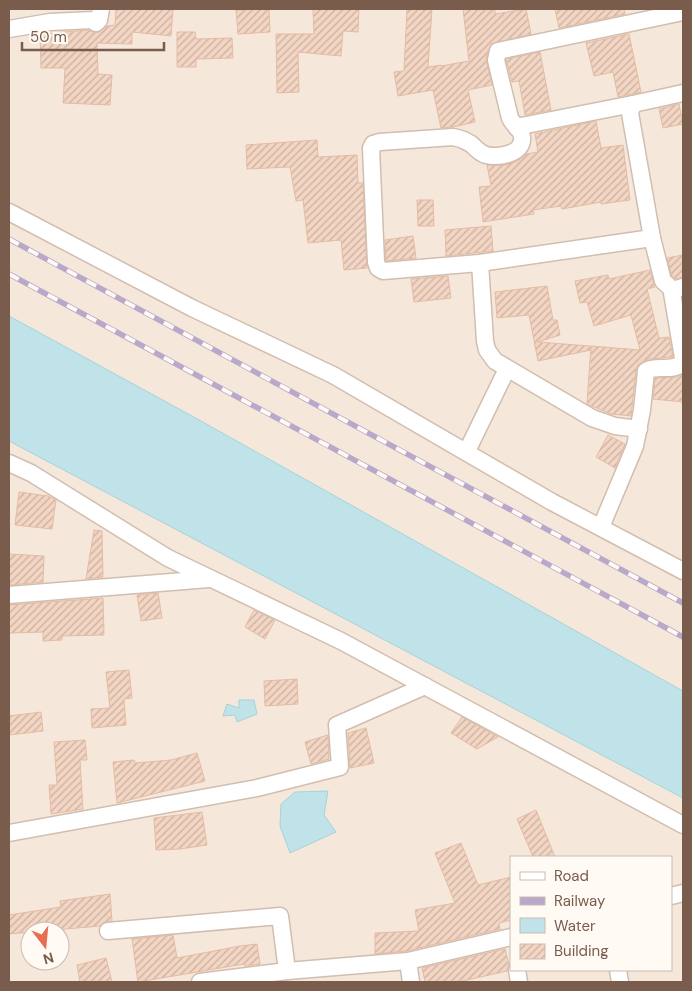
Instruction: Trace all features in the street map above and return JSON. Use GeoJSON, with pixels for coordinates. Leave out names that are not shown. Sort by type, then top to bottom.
{"type":"FeatureCollection","features":[{"type":"Feature","properties":{"kind":"street"},"geometry":{"type":"LineString","coordinates":[[9,29],[50,22],[93,20],[96,23],[99,20],[101,9]]}},
{"type":"Feature","properties":{"kind":"street"},"geometry":{"type":"LineString","coordinates":[[652,238],[480,263],[383,271],[378,268],[376,262],[371,148],[373,144],[380,142],[453,137],[464,140],[486,155],[516,151],[522,142],[520,130],[512,124],[510,118],[496,60],[498,51],[683,12]]}},
{"type":"Feature","properties":{"kind":"street"},"geometry":{"type":"LineString","coordinates":[[516,127],[683,93]]}},
{"type":"Feature","properties":{"kind":"street"},"geometry":{"type":"LineString","coordinates":[[601,527],[627,468],[639,429],[646,371],[676,368],[682,363],[683,358],[672,298],[678,288],[663,281],[652,238],[630,113],[634,104]]}},
{"type":"Feature","properties":{"kind":"street"},"geometry":{"type":"LineString","coordinates":[[9,212],[192,308],[333,375],[552,502],[683,571]]}},
{"type":"Feature","properties":{"kind":"street"},"geometry":{"type":"LineString","coordinates":[[480,263],[484,341],[487,350],[495,361],[592,418],[615,426],[639,429]]}},
{"type":"Feature","properties":{"kind":"street"},"geometry":{"type":"LineString","coordinates":[[467,452],[507,369]]}},
{"type":"Feature","properties":{"kind":"street"},"geometry":{"type":"LineString","coordinates":[[9,463],[31,473],[168,558],[341,641],[683,825]]}},
{"type":"Feature","properties":{"kind":"street"},"geometry":{"type":"LineString","coordinates":[[9,595],[209,579]]}},
{"type":"Feature","properties":{"kind":"street"},"geometry":{"type":"LineString","coordinates":[[9,833],[257,788],[340,767],[337,725],[425,686]]}},
{"type":"Feature","properties":{"kind":"street"},"geometry":{"type":"LineString","coordinates":[[108,931],[280,916],[287,971]]}},
{"type":"Feature","properties":{"kind":"street"},"geometry":{"type":"LineString","coordinates":[[200,982],[287,971],[408,960],[510,938]]}},
{"type":"Feature","properties":{"kind":"street"},"geometry":{"type":"LineString","coordinates":[[408,960],[411,982]]}},
{"type":"Feature","properties":{"kind":"shaded area"},"geometry":{"type":"Polygon","coordinates":[[[9,9],[683,9],[683,982],[9,982],[9,9]]]}},
{"type":"Feature","properties":{"kind":"water"},"geometry":{"type":"Polygon","coordinates":[[[9,316],[201,421],[683,691],[683,798],[9,441],[9,316]]]}},
{"type":"Feature","properties":{"kind":"water"},"geometry":{"type":"Polygon","coordinates":[[[239,700],[254,700],[257,714],[237,722],[235,715],[223,716],[227,704],[239,708],[239,700]]]}},
{"type":"Feature","properties":{"kind":"water"},"geometry":{"type":"Polygon","coordinates":[[[328,791],[324,815],[336,832],[290,853],[280,826],[281,804],[295,792],[328,791]]]}},
{"type":"Feature","properties":{"kind":"building"},"geometry":{"type":"Polygon","coordinates":[[[116,9],[173,9],[171,36],[132,32],[132,44],[97,43],[98,74],[112,75],[110,105],[63,103],[65,68],[41,68],[40,34],[89,30],[94,33],[99,32],[107,26],[115,25],[116,9]]]}},
{"type":"Feature","properties":{"kind":"building"},"geometry":{"type":"Polygon","coordinates":[[[269,9],[270,32],[238,34],[236,10],[269,9]]]}},
{"type":"Feature","properties":{"kind":"building"},"geometry":{"type":"Polygon","coordinates":[[[313,9],[359,9],[358,32],[343,31],[341,56],[298,52],[299,92],[277,93],[276,34],[314,34],[313,9]]]}},
{"type":"Feature","properties":{"kind":"building"},"geometry":{"type":"Polygon","coordinates":[[[407,9],[432,9],[428,67],[469,61],[463,9],[495,9],[495,14],[526,9],[531,34],[491,44],[486,58],[492,85],[468,90],[475,122],[441,128],[433,90],[398,96],[394,72],[404,71],[407,9]]]}},
{"type":"Feature","properties":{"kind":"building"},"geometry":{"type":"Polygon","coordinates":[[[555,9],[624,9],[625,14],[559,28],[555,9]]]}},
{"type":"Feature","properties":{"kind":"building"},"geometry":{"type":"Polygon","coordinates":[[[177,32],[195,32],[196,39],[232,38],[233,58],[196,59],[196,67],[177,67],[177,32]]]}},
{"type":"Feature","properties":{"kind":"building"},"geometry":{"type":"Polygon","coordinates":[[[629,34],[641,92],[618,97],[613,72],[594,76],[586,43],[629,34]]]}},
{"type":"Feature","properties":{"kind":"building"},"geometry":{"type":"Polygon","coordinates":[[[540,52],[551,110],[525,115],[519,81],[512,82],[506,59],[540,52]]]}},
{"type":"Feature","properties":{"kind":"building"},"geometry":{"type":"Polygon","coordinates":[[[679,104],[683,124],[663,128],[659,109],[679,104]]]}},
{"type":"Feature","properties":{"kind":"building"},"geometry":{"type":"Polygon","coordinates":[[[596,121],[601,148],[623,145],[630,200],[601,204],[601,202],[562,209],[561,206],[533,210],[534,214],[483,222],[479,187],[491,186],[487,165],[506,165],[519,160],[526,154],[538,152],[535,134],[596,121]]]}},
{"type":"Feature","properties":{"kind":"building"},"geometry":{"type":"Polygon","coordinates":[[[317,140],[318,157],[357,155],[358,183],[363,183],[367,268],[344,270],[341,240],[308,243],[303,200],[296,201],[290,167],[247,169],[246,145],[317,140]]]}},
{"type":"Feature","properties":{"kind":"building"},"geometry":{"type":"Polygon","coordinates":[[[417,200],[433,200],[434,226],[418,226],[417,200]]]}},
{"type":"Feature","properties":{"kind":"building"},"geometry":{"type":"Polygon","coordinates":[[[491,226],[493,251],[446,256],[445,230],[491,226]]]}},
{"type":"Feature","properties":{"kind":"building"},"geometry":{"type":"Polygon","coordinates":[[[413,236],[416,258],[386,261],[385,240],[413,236]]]}},
{"type":"Feature","properties":{"kind":"building"},"geometry":{"type":"Polygon","coordinates":[[[683,255],[683,277],[676,279],[672,276],[667,258],[683,255]]]}},
{"type":"Feature","properties":{"kind":"building"},"geometry":{"type":"Polygon","coordinates":[[[650,270],[655,287],[647,289],[659,338],[669,337],[673,357],[648,359],[638,365],[631,416],[611,414],[587,404],[591,346],[640,350],[631,315],[594,326],[587,302],[580,303],[575,281],[608,275],[609,279],[650,270]]]}},
{"type":"Feature","properties":{"kind":"building"},"geometry":{"type":"Polygon","coordinates":[[[448,276],[451,298],[414,302],[411,279],[448,276]]]}},
{"type":"Feature","properties":{"kind":"building"},"geometry":{"type":"Polygon","coordinates":[[[547,286],[553,320],[557,320],[560,335],[538,342],[590,346],[591,350],[538,361],[529,315],[497,318],[495,292],[547,286]]]}},
{"type":"Feature","properties":{"kind":"building"},"geometry":{"type":"Polygon","coordinates":[[[683,374],[683,402],[653,399],[655,378],[675,377],[683,374]]]}},
{"type":"Feature","properties":{"kind":"building"},"geometry":{"type":"Polygon","coordinates":[[[608,435],[625,444],[615,468],[596,457],[608,435]]]}},
{"type":"Feature","properties":{"kind":"building"},"geometry":{"type":"Polygon","coordinates":[[[19,492],[48,496],[56,500],[52,529],[15,525],[19,492]]]}},
{"type":"Feature","properties":{"kind":"building"},"geometry":{"type":"Polygon","coordinates":[[[94,530],[102,531],[103,577],[86,579],[94,530]]]}},
{"type":"Feature","properties":{"kind":"building"},"geometry":{"type":"Polygon","coordinates":[[[9,554],[44,556],[43,582],[9,585],[9,554]]]}},
{"type":"Feature","properties":{"kind":"building"},"geometry":{"type":"Polygon","coordinates":[[[158,593],[162,618],[141,621],[137,595],[158,593]]]}},
{"type":"Feature","properties":{"kind":"building"},"geometry":{"type":"Polygon","coordinates":[[[103,598],[104,635],[62,636],[62,640],[43,641],[43,632],[9,633],[9,605],[103,598]]]}},
{"type":"Feature","properties":{"kind":"building"},"geometry":{"type":"Polygon","coordinates":[[[254,610],[275,620],[265,639],[245,627],[254,610]]]}},
{"type":"Feature","properties":{"kind":"building"},"geometry":{"type":"Polygon","coordinates":[[[129,670],[132,698],[124,699],[126,725],[92,728],[91,709],[110,708],[106,672],[129,670]]]}},
{"type":"Feature","properties":{"kind":"building"},"geometry":{"type":"Polygon","coordinates":[[[297,679],[298,704],[265,706],[264,681],[297,679]]]}},
{"type":"Feature","properties":{"kind":"building"},"geometry":{"type":"Polygon","coordinates":[[[41,712],[43,731],[9,735],[9,716],[41,712]]]}},
{"type":"Feature","properties":{"kind":"building"},"geometry":{"type":"Polygon","coordinates":[[[462,717],[498,737],[477,749],[451,733],[462,717]]]}},
{"type":"Feature","properties":{"kind":"building"},"geometry":{"type":"Polygon","coordinates":[[[366,728],[374,763],[350,768],[348,733],[366,728]]]}},
{"type":"Feature","properties":{"kind":"building"},"geometry":{"type":"Polygon","coordinates":[[[328,735],[329,759],[311,764],[305,742],[328,735]]]}},
{"type":"Feature","properties":{"kind":"building"},"geometry":{"type":"Polygon","coordinates":[[[85,740],[87,760],[80,760],[83,809],[51,814],[49,785],[57,785],[54,742],[85,740]]]}},
{"type":"Feature","properties":{"kind":"building"},"geometry":{"type":"Polygon","coordinates":[[[197,753],[205,781],[117,803],[113,762],[134,760],[135,763],[171,760],[197,753]]]}},
{"type":"Feature","properties":{"kind":"building"},"geometry":{"type":"Polygon","coordinates":[[[536,810],[555,856],[533,856],[517,819],[536,810]]]}},
{"type":"Feature","properties":{"kind":"building"},"geometry":{"type":"Polygon","coordinates":[[[202,812],[207,845],[156,850],[154,818],[202,812]]]}},
{"type":"Feature","properties":{"kind":"building"},"geometry":{"type":"Polygon","coordinates":[[[461,843],[478,885],[510,877],[510,920],[499,923],[500,929],[406,951],[375,954],[375,933],[419,931],[415,910],[455,903],[435,853],[461,843]]]}},
{"type":"Feature","properties":{"kind":"building"},"geometry":{"type":"Polygon","coordinates":[[[110,894],[112,921],[103,923],[100,926],[70,929],[70,921],[20,921],[20,933],[9,934],[9,915],[61,907],[60,901],[110,894]]]}},
{"type":"Feature","properties":{"kind":"building"},"geometry":{"type":"Polygon","coordinates":[[[173,935],[177,958],[257,944],[260,964],[245,966],[244,964],[138,982],[132,939],[173,935]]]}},
{"type":"Feature","properties":{"kind":"building"},"geometry":{"type":"Polygon","coordinates":[[[505,949],[509,964],[507,971],[458,982],[425,982],[422,968],[505,949]]]}},
{"type":"Feature","properties":{"kind":"building"},"geometry":{"type":"Polygon","coordinates":[[[106,958],[112,982],[80,982],[77,965],[106,958]]]}},
{"type":"Feature","properties":{"kind":"railway"},"geometry":{"type":"LineString","coordinates":[[9,239],[683,603]]}},
{"type":"Feature","properties":{"kind":"railway"},"geometry":{"type":"LineString","coordinates":[[9,274],[683,637]]}}]}
